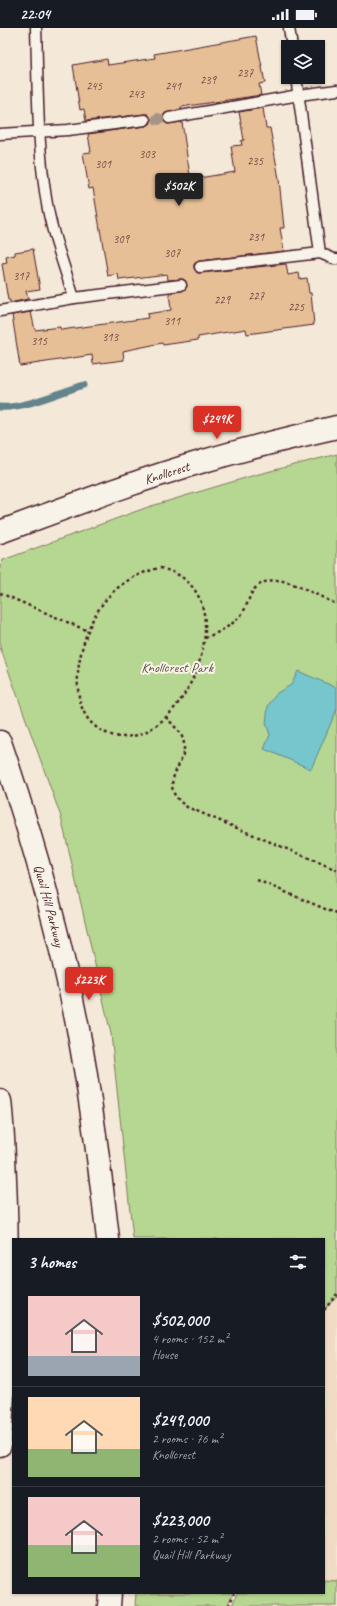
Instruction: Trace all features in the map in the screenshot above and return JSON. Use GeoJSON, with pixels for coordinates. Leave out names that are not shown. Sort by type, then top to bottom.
{"type":"FeatureCollection","features":[{"type":"Feature","properties":{"kind":"main road","name":"Knollcrest"},"geometry":{"type":"LineString","coordinates":[[0,532],[108,492],[176,470],[232,453],[337,427]]}},
{"type":"Feature","properties":{"kind":"main road","name":"Quail Hill Parkway"},"geometry":{"type":"LineString","coordinates":[[0,742],[50,905],[78,1029],[92,1110],[108,1238]]}},
{"type":"Feature","properties":{"kind":"main road"},"geometry":{"type":"LineString","coordinates":[[0,1101],[8,1277],[0,1445]]}},
{"type":"Feature","properties":{"kind":"main road"},"geometry":{"type":"LineString","coordinates":[[109,1606],[110,1594]]}},
{"type":"Feature","properties":{"kind":"lane"},"geometry":{"type":"LineString","coordinates":[[36,28],[39,132],[46,200],[56,243],[74,298]]}},
{"type":"Feature","properties":{"kind":"lane"},"geometry":{"type":"LineString","coordinates":[[289,28],[291,40]]}},
{"type":"Feature","properties":{"kind":"lane"},"geometry":{"type":"LineString","coordinates":[[297,84],[320,253]]}},
{"type":"Feature","properties":{"kind":"lane"},"geometry":{"type":"LineString","coordinates":[[169,118],[299,95],[337,90]]}},
{"type":"Feature","properties":{"kind":"lane"},"geometry":{"type":"LineString","coordinates":[[0,134],[68,130],[145,120]]}},
{"type":"Feature","properties":{"kind":"lane"},"geometry":{"type":"LineString","coordinates":[[200,267],[320,253],[337,259]]}},
{"type":"Feature","properties":{"kind":"lane"},"geometry":{"type":"LineString","coordinates":[[0,311],[74,298],[181,285]]}},
{"type":"Feature","properties":{"kind":"path"},"geometry":{"type":"LineString","coordinates":[[160,568],[178,574],[186,580],[194,590],[204,613],[205,638],[203,652],[194,678],[180,700],[166,717],[146,732],[129,737],[110,735],[92,724],[81,704],[78,682],[79,665],[88,631],[99,609],[120,585],[147,570],[160,568]]}},
{"type":"Feature","properties":{"kind":"path"},"geometry":{"type":"LineString","coordinates":[[205,638],[216,633],[241,616],[247,606],[252,592],[256,587],[269,581],[284,581],[337,604]]}},
{"type":"Feature","properties":{"kind":"path"},"geometry":{"type":"LineString","coordinates":[[0,593],[88,631]]}},
{"type":"Feature","properties":{"kind":"path"},"geometry":{"type":"LineString","coordinates":[[166,717],[184,740],[184,750],[172,781],[176,796],[182,803],[187,807],[337,870]]}},
{"type":"Feature","properties":{"kind":"path"},"geometry":{"type":"LineString","coordinates":[[257,880],[337,914]]}},
{"type":"Feature","properties":{"kind":"path"},"geometry":{"type":"LineString","coordinates":[[325,1309],[337,1294]]}},
{"type":"Feature","properties":{"kind":"path"},"geometry":{"type":"LineString","coordinates":[[229,1606],[234,1594]]}},
{"type":"Feature","properties":{"kind":"shaded area"},"geometry":{"type":"Polygon","coordinates":[[[337,1296],[337,1591],[325,1588],[325,1309],[337,1296]]]}},
{"type":"Feature","properties":{"kind":"green space","name":"Knollcrest Park"},"geometry":{"type":"Polygon","coordinates":[[[337,454],[337,1296],[325,1309],[325,1238],[133,1238],[111,1034],[61,817],[0,647],[0,567],[3,560],[148,507],[255,475],[337,454]]]}},
{"type":"Feature","properties":{"kind":"green space"},"geometry":{"type":"Polygon","coordinates":[[[325,1580],[337,1581],[337,1606],[232,1606],[237,1594],[325,1594],[325,1580]]]}},
{"type":"Feature","properties":{"kind":"green space"},"geometry":{"type":"Polygon","coordinates":[[[136,1594],[233,1594],[227,1606],[135,1606],[136,1594]]]}},
{"type":"Feature","properties":{"kind":"water"},"geometry":{"type":"Polygon","coordinates":[[[298,671],[337,688],[337,709],[311,769],[264,749],[270,735],[266,723],[268,706],[277,693],[291,685],[298,671]]]}},
{"type":"Feature","properties":{"kind":"building"},"geometry":{"type":"Polygon","coordinates":[[[256,36],[265,83],[259,84],[261,95],[181,107],[181,109],[165,113],[163,120],[167,124],[182,122],[190,176],[193,176],[193,179],[235,172],[231,146],[242,145],[241,141],[244,140],[239,112],[263,108],[266,128],[270,128],[279,179],[284,228],[280,228],[284,251],[199,261],[194,264],[194,268],[197,273],[201,273],[286,264],[288,275],[299,273],[300,279],[307,278],[309,293],[311,293],[314,325],[247,334],[246,329],[198,337],[198,340],[163,345],[162,343],[123,351],[124,360],[93,364],[92,355],[20,366],[12,315],[31,312],[35,330],[60,327],[61,330],[148,318],[147,314],[171,310],[169,293],[182,291],[187,287],[186,281],[183,279],[168,280],[167,274],[119,280],[118,274],[108,276],[93,188],[89,189],[83,153],[91,152],[88,134],[146,126],[151,123],[151,119],[148,114],[144,114],[86,121],[84,109],[80,110],[73,65],[107,59],[108,65],[155,58],[154,54],[256,36]]]}},
{"type":"Feature","properties":{"kind":"building"},"geometry":{"type":"Polygon","coordinates":[[[33,249],[40,289],[26,291],[28,299],[10,303],[10,300],[8,300],[2,264],[7,263],[6,257],[15,255],[15,252],[33,249]]]}},
{"type":"Feature","properties":{"kind":"waterway"},"geometry":{"type":"LineString","coordinates":[[0,407],[31,403],[84,385]]}}]}
